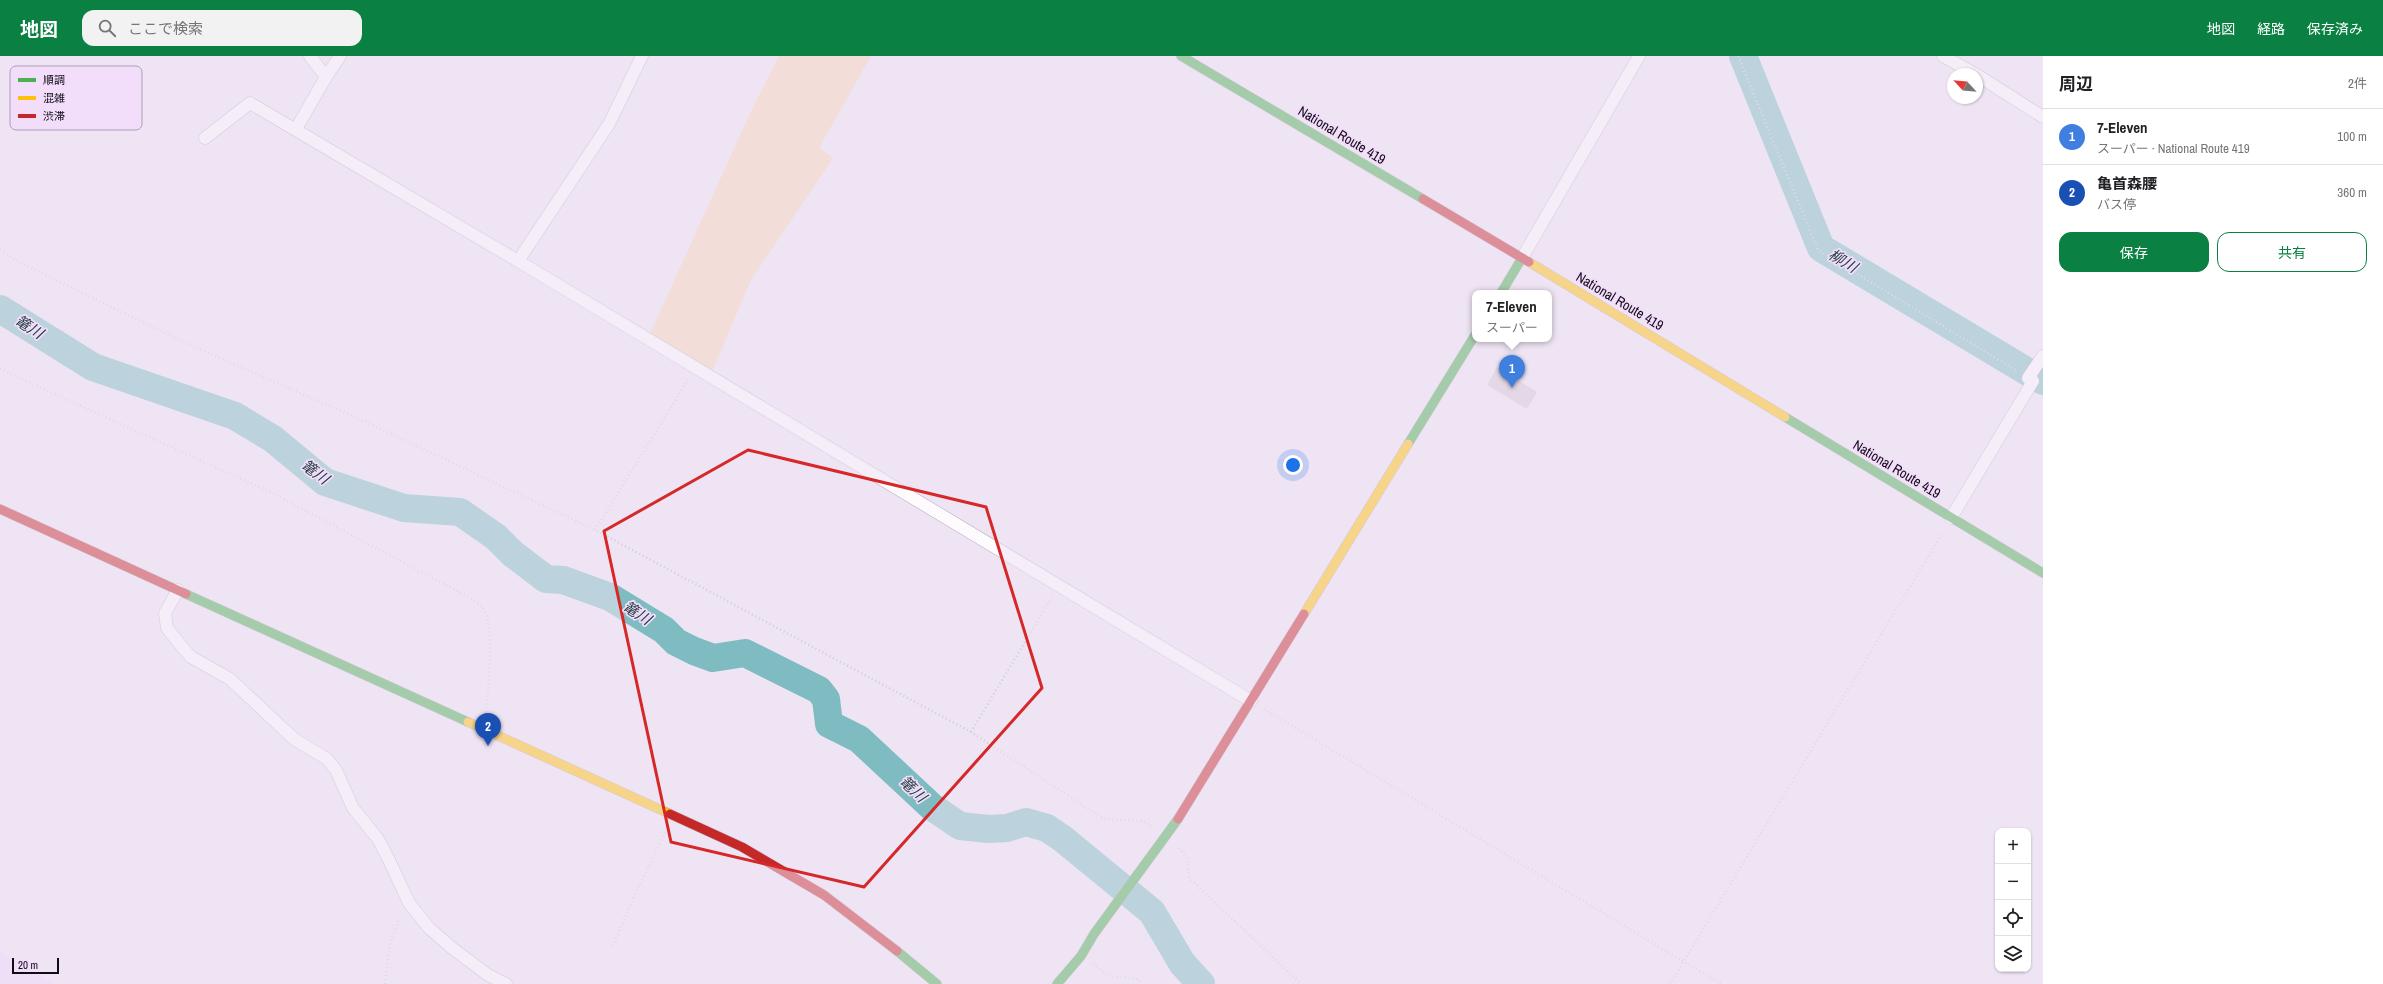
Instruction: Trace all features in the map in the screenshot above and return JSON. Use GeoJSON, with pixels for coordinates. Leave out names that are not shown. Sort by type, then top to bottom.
{"type":"FeatureCollection","features":[{"type":"Feature","properties":{"kind":"main road","name":"National Route 419"},"geometry":{"type":"LineString","coordinates":[[1181,56],[1522,258],[2043,573]]}},
{"type":"Feature","properties":{"kind":"main road"},"geometry":{"type":"LineString","coordinates":[[1503,290],[1522,258]]}},
{"type":"Feature","properties":{"kind":"main road"},"geometry":{"type":"LineString","coordinates":[[1057,984],[1081,956],[1094,934],[1168,835],[1472,340]]}},
{"type":"Feature","properties":{"kind":"main road"},"geometry":{"type":"LineString","coordinates":[[0,509],[742,847],[824,895],[879,936],[937,984]]}},
{"type":"Feature","properties":{"kind":"street"},"geometry":{"type":"LineString","coordinates":[[310,56],[326,77]]}},
{"type":"Feature","properties":{"kind":"street"},"geometry":{"type":"LineString","coordinates":[[296,129],[340,56]]}},
{"type":"Feature","properties":{"kind":"street"},"geometry":{"type":"LineString","coordinates":[[518,261],[609,124],[642,56]]}},
{"type":"Feature","properties":{"kind":"street"},"geometry":{"type":"LineString","coordinates":[[1522,258],[1639,56]]}},
{"type":"Feature","properties":{"kind":"street"},"geometry":{"type":"LineString","coordinates":[[1943,56],[1965,68]]}},
{"type":"Feature","properties":{"kind":"street"},"geometry":{"type":"LineString","coordinates":[[1983,78],[2043,117]]}},
{"type":"Feature","properties":{"kind":"street"},"geometry":{"type":"LineString","coordinates":[[205,138],[250,103],[518,261],[1251,701]]}},
{"type":"Feature","properties":{"kind":"street"},"geometry":{"type":"LineString","coordinates":[[1951,518],[2033,381],[2031,372],[2043,356]]}},
{"type":"Feature","properties":{"kind":"street"},"geometry":{"type":"LineString","coordinates":[[178,590],[165,613],[167,628],[192,657],[230,679],[294,740],[327,759],[336,770],[353,808],[378,839],[409,902],[429,928],[452,948],[488,975],[506,984]]}},
{"type":"Feature","properties":{"kind":"path"},"geometry":{"type":"LineString","coordinates":[[1738,56],[1818,250],[2031,372]]}},
{"type":"Feature","properties":{"kind":"path"},"geometry":{"type":"LineString","coordinates":[[0,250],[23,264],[188,344],[364,421],[595,530],[971,732],[1104,819],[1142,821],[1168,835],[1188,859],[1189,878],[1301,984]]}},
{"type":"Feature","properties":{"kind":"path"},"geometry":{"type":"LineString","coordinates":[[595,530],[696,368]]}},
{"type":"Feature","properties":{"kind":"path"},"geometry":{"type":"LineString","coordinates":[[0,369],[270,492],[467,596],[483,608],[489,630],[490,673],[484,729]]}},
{"type":"Feature","properties":{"kind":"path"},"geometry":{"type":"LineString","coordinates":[[1670,984],[1951,518]]}},
{"type":"Feature","properties":{"kind":"path"},"geometry":{"type":"LineString","coordinates":[[971,732],[1059,586]]}},
{"type":"Feature","properties":{"kind":"path"},"geometry":{"type":"LineString","coordinates":[[1251,701],[1721,984]]}},
{"type":"Feature","properties":{"kind":"path"},"geometry":{"type":"LineString","coordinates":[[613,946],[633,899],[674,816]]}},
{"type":"Feature","properties":{"kind":"path"},"geometry":{"type":"LineString","coordinates":[[385,984],[390,943],[404,908],[409,902]]}},
{"type":"Feature","properties":{"kind":"path"},"geometry":{"type":"LineString","coordinates":[[1081,956],[1111,977],[1136,978],[1142,984]]}},
{"type":"Feature","properties":{"kind":"highlighted area"},"geometry":{"type":"Polygon","coordinates":[[[748,450],[986,507],[1042,688],[864,887],[671,842],[604,531],[748,450]]]}},
{"type":"Feature","properties":{"kind":"shaded area"},"geometry":{"type":"Polygon","coordinates":[[[779,56],[871,56],[819,148],[833,158],[751,280],[712,372],[650,334],[751,111],[779,56]]]}},
{"type":"Feature","properties":{"kind":"shaded area"},"geometry":{"type":"Polygon","coordinates":[[[0,951],[54,984],[0,984],[0,951]]]}},
{"type":"Feature","properties":{"kind":"building"},"geometry":{"type":"Polygon","coordinates":[[[1497,367],[1537,392],[1527,409],[1487,385],[1497,367]]]}},
{"type":"Feature","properties":{"kind":"waterway","name":"柳川"},"geometry":{"type":"LineString","coordinates":[[1743,56],[1821,248],[2043,381]]}},
{"type":"Feature","properties":{"kind":"waterway","name":"篭川"},"geometry":{"type":"LineString","coordinates":[[0,309],[93,367],[235,416],[273,439],[325,482],[404,508],[460,512],[496,537],[513,554],[546,579],[563,580],[610,597],[664,630],[676,642],[694,651],[713,658],[745,653],[819,690],[826,699],[829,724],[859,739],[932,807],[960,826],[989,829],[1007,828],[1026,822],[1047,828],[1063,839],[1152,912],[1182,963],[1201,984]]}},
{"type":"Feature","properties":{"kind":"traffic: fast"},"geometry":{"type":"LineString","coordinates":[[1181,56],[1423,199]]}},
{"type":"Feature","properties":{"kind":"traffic: fast"},"geometry":{"type":"LineString","coordinates":[[1503,290],[1522,258]]}},
{"type":"Feature","properties":{"kind":"traffic: fast"},"geometry":{"type":"LineString","coordinates":[[1408,444],[1472,340]]}},
{"type":"Feature","properties":{"kind":"traffic: fast"},"geometry":{"type":"LineString","coordinates":[[1785,417],[2043,573]]}},
{"type":"Feature","properties":{"kind":"traffic: fast"},"geometry":{"type":"LineString","coordinates":[[186,594],[468,722]]}},
{"type":"Feature","properties":{"kind":"traffic: fast"},"geometry":{"type":"LineString","coordinates":[[1057,984],[1081,956],[1094,934],[1178,819]]}},
{"type":"Feature","properties":{"kind":"traffic: fast"},"geometry":{"type":"LineString","coordinates":[[897,951],[937,984]]}},
{"type":"Feature","properties":{"kind":"traffic: slow"},"geometry":{"type":"LineString","coordinates":[[1529,262],[1785,417]]}},
{"type":"Feature","properties":{"kind":"traffic: slow"},"geometry":{"type":"LineString","coordinates":[[1304,614],[1408,444]]}},
{"type":"Feature","properties":{"kind":"traffic: slow"},"geometry":{"type":"LineString","coordinates":[[468,722],[670,814]]}},
{"type":"Feature","properties":{"kind":"traffic: jam"},"geometry":{"type":"LineString","coordinates":[[1423,199],[1529,262]]}},
{"type":"Feature","properties":{"kind":"traffic: jam"},"geometry":{"type":"LineString","coordinates":[[0,509],[186,594]]}},
{"type":"Feature","properties":{"kind":"traffic: jam"},"geometry":{"type":"LineString","coordinates":[[1178,819],[1304,614]]}},
{"type":"Feature","properties":{"kind":"traffic: jam"},"geometry":{"type":"LineString","coordinates":[[670,814],[742,847],[824,895],[897,951]]}},
{"type":"Feature","properties":{"kind":"place","name":"7-Eleven"},"geometry":{"type":"Point","coordinates":[1512,388]}},
{"type":"Feature","properties":{"kind":"place","name":"亀首森腰"},"geometry":{"type":"Point","coordinates":[488,746]}}]}
